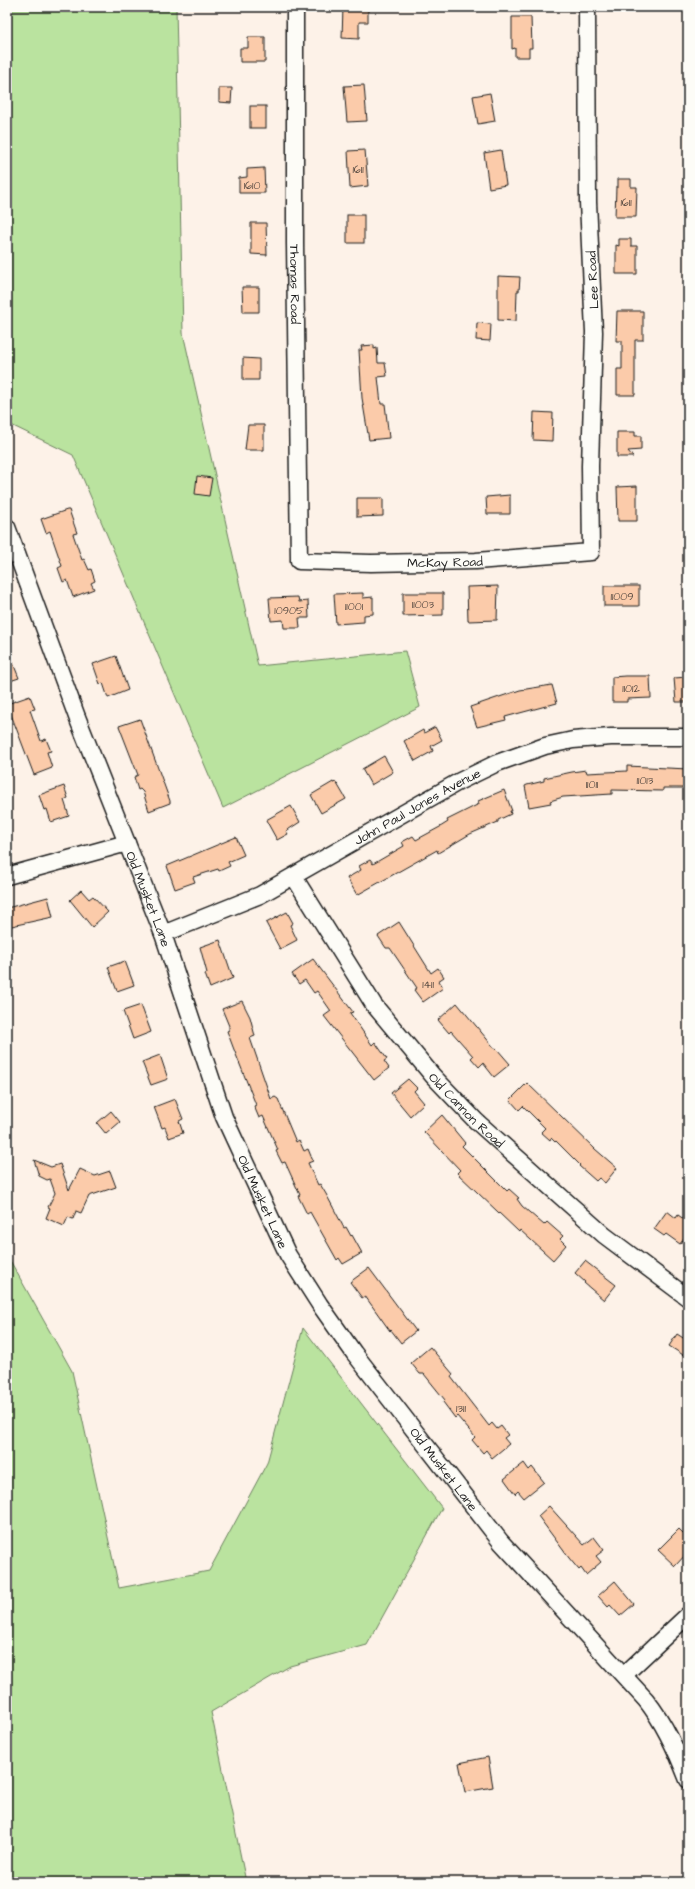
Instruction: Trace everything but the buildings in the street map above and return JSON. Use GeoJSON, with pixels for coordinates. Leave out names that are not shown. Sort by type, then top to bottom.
{"type":"FeatureCollection","features":[{"type":"Feature","properties":{"kind":"street","name":"Thomas Road"},"geometry":{"type":"LineString","coordinates":[[295,7],[295,243],[299,561]]}},
{"type":"Feature","properties":{"kind":"street","name":"Lee Road"},"geometry":{"type":"LineString","coordinates":[[587,7],[588,202],[594,332],[590,466],[590,552]]}},
{"type":"Feature","properties":{"kind":"street","name":"Old Musket Lane"},"geometry":{"type":"LineString","coordinates":[[7,527],[76,717],[128,843],[163,934],[224,1117],[288,1255],[320,1305],[354,1353],[501,1542],[624,1675],[659,1717],[678,1753],[688,1780]]}},
{"type":"Feature","properties":{"kind":"street","name":"McKay Road"},"geometry":{"type":"LineString","coordinates":[[299,561],[371,563],[476,561],[590,552]]}},
{"type":"Feature","properties":{"kind":"street","name":"John Paul Jones Avenue"},"geometry":{"type":"LineString","coordinates":[[163,934],[260,895],[294,877],[460,780],[497,763],[545,746],[573,740],[611,737],[688,737]]}},
{"type":"Feature","properties":{"kind":"street"},"geometry":{"type":"LineString","coordinates":[[7,876],[128,843]]}},
{"type":"Feature","properties":{"kind":"street","name":"Old Cannon Road"},"geometry":{"type":"LineString","coordinates":[[294,877],[374,1005],[433,1076],[476,1120],[604,1235],[688,1298]]}},
{"type":"Feature","properties":{"kind":"street"},"geometry":{"type":"LineString","coordinates":[[624,1675],[688,1615]]}},
{"type":"Feature","properties":{"kind":"green space"},"geometry":{"type":"Polygon","coordinates":[[[7,7],[176,7],[183,333],[258,666],[405,651],[420,707],[223,808],[73,455],[7,423],[7,7]]]}},
{"type":"Feature","properties":{"kind":"green space"},"geometry":{"type":"Polygon","coordinates":[[[7,1255],[72,1371],[119,1588],[209,1571],[267,1463],[303,1328],[442,1508],[367,1645],[290,1666],[211,1712],[246,1882],[7,1882],[7,1255]]]}}]}
